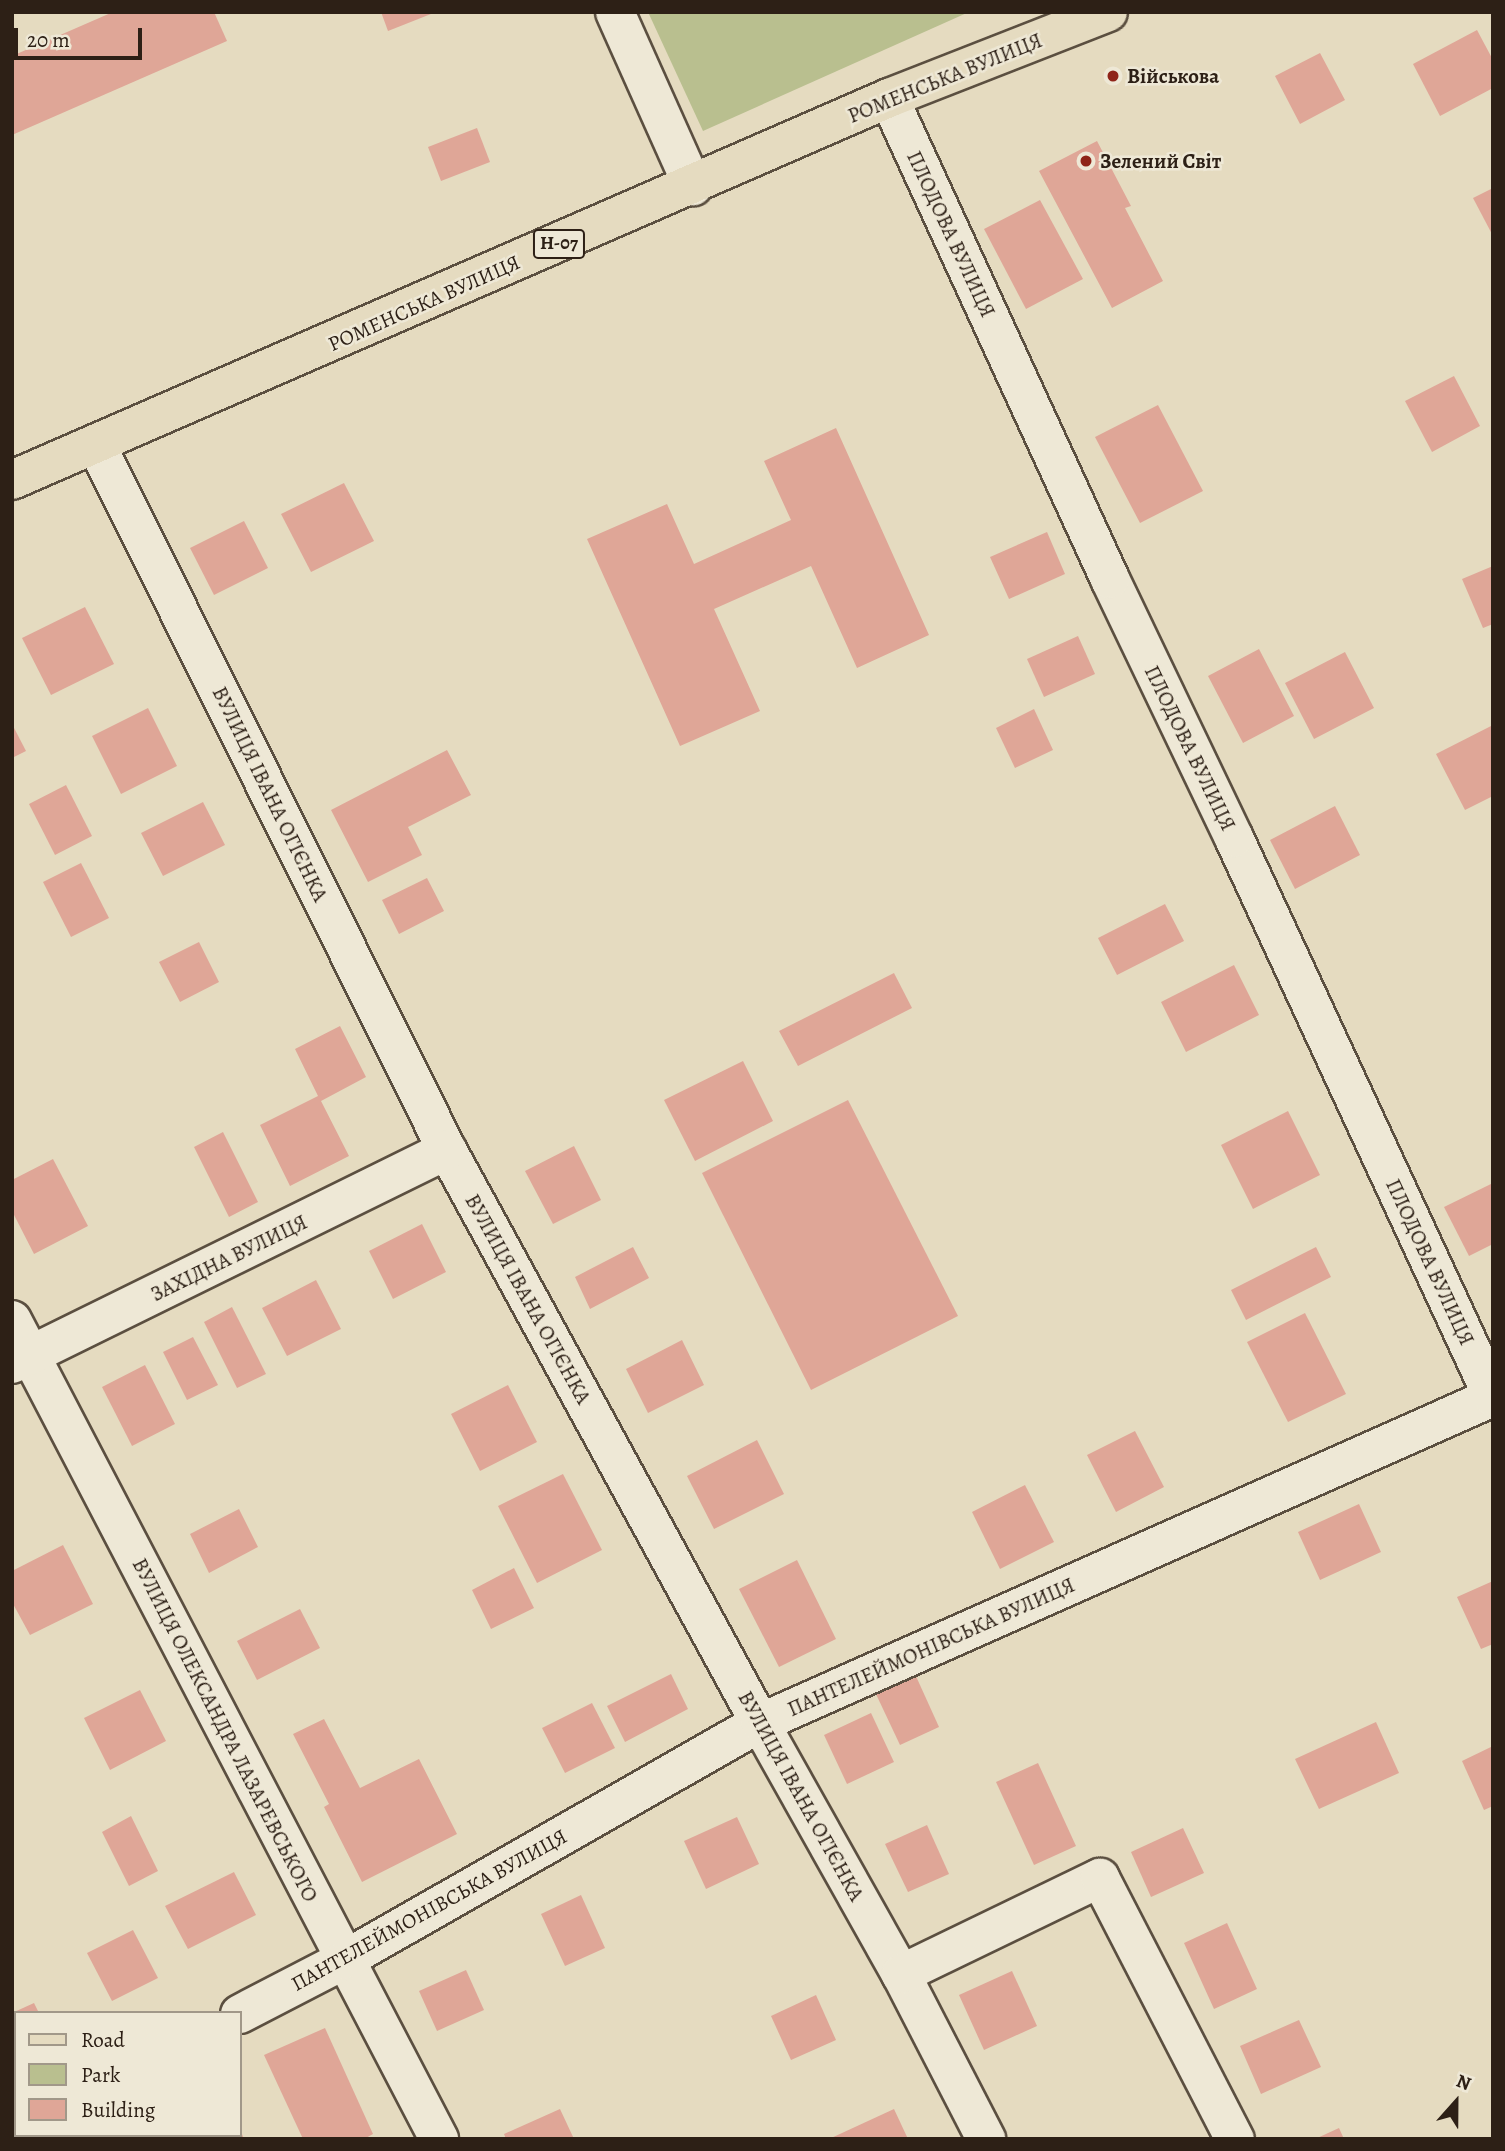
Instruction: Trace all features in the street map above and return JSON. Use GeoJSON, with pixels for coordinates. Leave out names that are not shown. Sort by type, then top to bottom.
{"type":"FeatureCollection","features":[{"type":"Feature","properties":{"kind":"main road","name":"РОМЕНСЬКА ВУЛИЦЯ"},"geometry":{"type":"LineString","coordinates":[[12,480],[97,446],[889,98],[1108,12]]}},
{"type":"Feature","properties":{"kind":"street"},"geometry":{"type":"LineString","coordinates":[[615,12],[693,186]]}},
{"type":"Feature","properties":{"kind":"street","name":"ПЛОДОВА ВУЛИЦЯ"},"geometry":{"type":"LineString","coordinates":[[889,98],[1104,566],[1493,1397]]}},
{"type":"Feature","properties":{"kind":"street","name":"ВУЛИЦЯ ІВАНА ОГІЄНКА"},"geometry":{"type":"LineString","coordinates":[[97,446],[447,1150],[760,1723],[901,1974],[986,2139]]}},
{"type":"Feature","properties":{"kind":"street","name":"ЗАХІДНА ВУЛИЦЯ"},"geometry":{"type":"LineString","coordinates":[[21,1360],[447,1150]]}},
{"type":"Feature","properties":{"kind":"street","name":"ВУЛИЦЯ ОЛЕКСАНДРА ЛАЗАРЕВСЬКОГО"},"geometry":{"type":"LineString","coordinates":[[12,1320],[21,1360],[439,2139]]}},
{"type":"Feature","properties":{"kind":"street","name":"ПАНТЕЛЕЙМОНІВСЬКА ВУЛИЦЯ"},"geometry":{"type":"LineString","coordinates":[[242,2013],[344,1960],[760,1723],[1493,1397]]}},
{"type":"Feature","properties":{"kind":"street"},"geometry":{"type":"LineString","coordinates":[[901,1974],[1100,1878],[1235,2139]]}},
{"type":"Feature","properties":{"kind":"green space"},"geometry":{"type":"Polygon","coordinates":[[[648,12],[969,12],[703,131],[648,12]]]}},
{"type":"Feature","properties":{"kind":"building"},"geometry":{"type":"Polygon","coordinates":[[[113,12],[214,12],[227,41],[12,135],[12,56],[113,12]]]}},
{"type":"Feature","properties":{"kind":"building"},"geometry":{"type":"Polygon","coordinates":[[[381,12],[436,12],[388,31],[381,12]]]}},
{"type":"Feature","properties":{"kind":"building"},"geometry":{"type":"Polygon","coordinates":[[[1477,30],[1493,60],[1493,88],[1440,116],[1413,64],[1477,30]]]}},
{"type":"Feature","properties":{"kind":"building"},"geometry":{"type":"Polygon","coordinates":[[[1320,53],[1345,100],[1300,124],[1275,76],[1320,53]]]}},
{"type":"Feature","properties":{"kind":"building"},"geometry":{"type":"Polygon","coordinates":[[[477,128],[490,162],[441,181],[428,147],[477,128]]]}},
{"type":"Feature","properties":{"kind":"building"},"geometry":{"type":"Polygon","coordinates":[[[1097,141],[1131,206],[1125,208],[1163,281],[1112,308],[1039,171],[1097,141]]]}},
{"type":"Feature","properties":{"kind":"building"},"geometry":{"type":"Polygon","coordinates":[[[1493,188],[1493,236],[1473,198],[1493,188]]]}},
{"type":"Feature","properties":{"kind":"building"},"geometry":{"type":"Polygon","coordinates":[[[1040,200],[1083,279],[1026,309],[984,229],[1040,200]]]}},
{"type":"Feature","properties":{"kind":"building"},"geometry":{"type":"Polygon","coordinates":[[[1454,376],[1480,426],[1432,452],[1405,401],[1454,376]]]}},
{"type":"Feature","properties":{"kind":"building"},"geometry":{"type":"Polygon","coordinates":[[[1158,405],[1203,491],[1140,523],[1095,437],[1158,405]]]}},
{"type":"Feature","properties":{"kind":"building"},"geometry":{"type":"Polygon","coordinates":[[[836,428],[929,635],[857,668],[811,566],[714,609],[760,711],[680,746],[587,539],[667,504],[694,564],[791,520],[764,461],[836,428]]]}},
{"type":"Feature","properties":{"kind":"building"},"geometry":{"type":"Polygon","coordinates":[[[344,483],[374,541],[311,572],[281,514],[344,483]]]}},
{"type":"Feature","properties":{"kind":"building"},"geometry":{"type":"Polygon","coordinates":[[[244,521],[268,568],[214,595],[190,548],[244,521]]]}},
{"type":"Feature","properties":{"kind":"building"},"geometry":{"type":"Polygon","coordinates":[[[1047,532],[1065,574],[1009,599],[990,557],[1047,532]]]}},
{"type":"Feature","properties":{"kind":"building"},"geometry":{"type":"Polygon","coordinates":[[[1493,566],[1493,624],[1483,628],[1462,579],[1493,566]]]}},
{"type":"Feature","properties":{"kind":"building"},"geometry":{"type":"Polygon","coordinates":[[[85,607],[114,664],[51,695],[22,638],[85,607]]]}},
{"type":"Feature","properties":{"kind":"building"},"geometry":{"type":"Polygon","coordinates":[[[1078,636],[1095,674],[1044,697],[1027,659],[1078,636]]]}},
{"type":"Feature","properties":{"kind":"building"},"geometry":{"type":"Polygon","coordinates":[[[1259,649],[1294,716],[1243,743],[1208,676],[1259,649]]]}},
{"type":"Feature","properties":{"kind":"building"},"geometry":{"type":"Polygon","coordinates":[[[1345,652],[1374,708],[1314,739],[1285,683],[1345,652]]]}},
{"type":"Feature","properties":{"kind":"building"},"geometry":{"type":"Polygon","coordinates":[[[148,708],[177,766],[121,794],[92,736],[148,708]]]}},
{"type":"Feature","properties":{"kind":"building"},"geometry":{"type":"Polygon","coordinates":[[[1034,709],[1053,750],[1015,768],[996,728],[1034,709]]]}},
{"type":"Feature","properties":{"kind":"building"},"geometry":{"type":"Polygon","coordinates":[[[12,724],[26,751],[12,758],[12,724]]]}},
{"type":"Feature","properties":{"kind":"building"},"geometry":{"type":"Polygon","coordinates":[[[1493,725],[1493,796],[1465,810],[1436,754],[1493,725]]]}},
{"type":"Feature","properties":{"kind":"building"},"geometry":{"type":"Polygon","coordinates":[[[447,750],[471,795],[408,827],[422,855],[368,882],[331,810],[447,750]]]}},
{"type":"Feature","properties":{"kind":"building"},"geometry":{"type":"Polygon","coordinates":[[[66,785],[92,836],[55,855],[29,804],[66,785]]]}},
{"type":"Feature","properties":{"kind":"building"},"geometry":{"type":"Polygon","coordinates":[[[203,802],[225,845],[163,876],[141,833],[203,802]]]}},
{"type":"Feature","properties":{"kind":"building"},"geometry":{"type":"Polygon","coordinates":[[[1335,806],[1360,855],[1295,889],[1270,840],[1335,806]]]}},
{"type":"Feature","properties":{"kind":"building"},"geometry":{"type":"Polygon","coordinates":[[[81,863],[109,918],[71,937],[43,882],[81,863]]]}},
{"type":"Feature","properties":{"kind":"building"},"geometry":{"type":"Polygon","coordinates":[[[427,878],[444,911],[399,934],[382,900],[427,878]]]}},
{"type":"Feature","properties":{"kind":"building"},"geometry":{"type":"Polygon","coordinates":[[[1165,904],[1184,941],[1117,975],[1098,938],[1165,904]]]}},
{"type":"Feature","properties":{"kind":"building"},"geometry":{"type":"Polygon","coordinates":[[[199,942],[219,982],[180,1002],[159,962],[199,942]]]}},
{"type":"Feature","properties":{"kind":"building"},"geometry":{"type":"Polygon","coordinates":[[[1234,965],[1259,1015],[1186,1052],[1161,1002],[1234,965]]]}},
{"type":"Feature","properties":{"kind":"building"},"geometry":{"type":"Polygon","coordinates":[[[894,973],[912,1008],[798,1066],[779,1031],[894,973]]]}},
{"type":"Feature","properties":{"kind":"building"},"geometry":{"type":"Polygon","coordinates":[[[340,1026],[366,1077],[321,1101],[349,1156],[290,1186],[260,1125],[318,1096],[295,1049],[340,1026]]]}},
{"type":"Feature","properties":{"kind":"building"},"geometry":{"type":"Polygon","coordinates":[[[743,1061],[773,1121],[695,1161],[664,1100],[743,1061]]]}},
{"type":"Feature","properties":{"kind":"building"},"geometry":{"type":"Polygon","coordinates":[[[848,1100],[958,1316],[811,1390],[702,1173],[848,1100]]]}},
{"type":"Feature","properties":{"kind":"building"},"geometry":{"type":"Polygon","coordinates":[[[1288,1111],[1320,1175],[1253,1209],[1221,1145],[1288,1111]]]}},
{"type":"Feature","properties":{"kind":"building"},"geometry":{"type":"Polygon","coordinates":[[[223,1132],[258,1202],[229,1217],[194,1147],[223,1132]]]}},
{"type":"Feature","properties":{"kind":"building"},"geometry":{"type":"Polygon","coordinates":[[[574,1146],[601,1200],[553,1224],[525,1171],[574,1146]]]}},
{"type":"Feature","properties":{"kind":"building"},"geometry":{"type":"Polygon","coordinates":[[[53,1159],[88,1226],[34,1254],[12,1211],[12,1180],[53,1159]]]}},
{"type":"Feature","properties":{"kind":"building"},"geometry":{"type":"Polygon","coordinates":[[[1493,1183],[1493,1244],[1469,1256],[1444,1207],[1493,1183]]]}},
{"type":"Feature","properties":{"kind":"building"},"geometry":{"type":"Polygon","coordinates":[[[422,1224],[446,1272],[393,1299],[369,1251],[422,1224]]]}},
{"type":"Feature","properties":{"kind":"building"},"geometry":{"type":"Polygon","coordinates":[[[633,1247],[649,1278],[590,1309],[575,1277],[633,1247]]]}},
{"type":"Feature","properties":{"kind":"building"},"geometry":{"type":"Polygon","coordinates":[[[1316,1247],[1331,1277],[1246,1320],[1231,1290],[1316,1247]]]}},
{"type":"Feature","properties":{"kind":"building"},"geometry":{"type":"Polygon","coordinates":[[[316,1280],[341,1329],[287,1356],[262,1308],[316,1280]]]}},
{"type":"Feature","properties":{"kind":"building"},"geometry":{"type":"Polygon","coordinates":[[[232,1307],[266,1374],[237,1388],[204,1322],[232,1307]]]}},
{"type":"Feature","properties":{"kind":"building"},"geometry":{"type":"Polygon","coordinates":[[[1305,1313],[1346,1394],[1288,1422],[1247,1342],[1305,1313]]]}},
{"type":"Feature","properties":{"kind":"building"},"geometry":{"type":"Polygon","coordinates":[[[193,1337],[218,1385],[187,1400],[163,1352],[193,1337]]]}},
{"type":"Feature","properties":{"kind":"building"},"geometry":{"type":"Polygon","coordinates":[[[682,1340],[704,1385],[648,1413],[626,1369],[682,1340]]]}},
{"type":"Feature","properties":{"kind":"building"},"geometry":{"type":"Polygon","coordinates":[[[145,1365],[175,1424],[132,1446],[102,1387],[145,1365]]]}},
{"type":"Feature","properties":{"kind":"building"},"geometry":{"type":"Polygon","coordinates":[[[508,1385],[537,1442],[480,1471],[451,1414],[508,1385]]]}},
{"type":"Feature","properties":{"kind":"building"},"geometry":{"type":"Polygon","coordinates":[[[1135,1431],[1164,1487],[1116,1512],[1087,1455],[1135,1431]]]}},
{"type":"Feature","properties":{"kind":"building"},"geometry":{"type":"Polygon","coordinates":[[[757,1440],[784,1494],[714,1529],[687,1476],[757,1440]]]}},
{"type":"Feature","properties":{"kind":"building"},"geometry":{"type":"Polygon","coordinates":[[[563,1474],[602,1550],[537,1583],[498,1506],[563,1474]]]}},
{"type":"Feature","properties":{"kind":"building"},"geometry":{"type":"Polygon","coordinates":[[[1025,1485],[1054,1542],[1000,1569],[972,1512],[1025,1485]]]}},
{"type":"Feature","properties":{"kind":"building"},"geometry":{"type":"Polygon","coordinates":[[[1359,1504],[1381,1552],[1320,1580],[1298,1532],[1359,1504]]]}},
{"type":"Feature","properties":{"kind":"building"},"geometry":{"type":"Polygon","coordinates":[[[239,1509],[258,1547],[209,1573],[190,1534],[239,1509]]]}},
{"type":"Feature","properties":{"kind":"building"},"geometry":{"type":"Polygon","coordinates":[[[63,1545],[93,1604],[30,1635],[12,1602],[12,1571],[63,1545]]]}},
{"type":"Feature","properties":{"kind":"building"},"geometry":{"type":"Polygon","coordinates":[[[797,1560],[836,1639],[779,1667],[739,1589],[797,1560]]]}},
{"type":"Feature","properties":{"kind":"building"},"geometry":{"type":"Polygon","coordinates":[[[514,1568],[534,1608],[491,1629],[472,1590],[514,1568]]]}},
{"type":"Feature","properties":{"kind":"building"},"geometry":{"type":"Polygon","coordinates":[[[1493,1581],[1493,1644],[1481,1649],[1457,1597],[1493,1581]]]}},
{"type":"Feature","properties":{"kind":"building"},"geometry":{"type":"Polygon","coordinates":[[[300,1609],[320,1648],[257,1680],[237,1641],[300,1609]]]}},
{"type":"Feature","properties":{"kind":"building"},"geometry":{"type":"Polygon","coordinates":[[[671,1674],[688,1709],[625,1742],[607,1706],[671,1674]]]}},
{"type":"Feature","properties":{"kind":"building"},"geometry":{"type":"Polygon","coordinates":[[[915,1674],[939,1727],[900,1745],[875,1692],[915,1674]]]}},
{"type":"Feature","properties":{"kind":"building"},"geometry":{"type":"Polygon","coordinates":[[[140,1690],[166,1741],[110,1770],[84,1718],[140,1690]]]}},
{"type":"Feature","properties":{"kind":"building"},"geometry":{"type":"Polygon","coordinates":[[[592,1703],[615,1748],[565,1773],[542,1728],[592,1703]]]}},
{"type":"Feature","properties":{"kind":"building"},"geometry":{"type":"Polygon","coordinates":[[[871,1713],[894,1762],[847,1784],[824,1735],[871,1713]]]}},
{"type":"Feature","properties":{"kind":"building"},"geometry":{"type":"Polygon","coordinates":[[[324,1719],[360,1788],[419,1759],[457,1834],[362,1882],[324,1807],[329,1804],[293,1734],[324,1719]]]}},
{"type":"Feature","properties":{"kind":"building"},"geometry":{"type":"Polygon","coordinates":[[[1376,1722],[1399,1773],[1319,1809],[1295,1759],[1376,1722]]]}},
{"type":"Feature","properties":{"kind":"building"},"geometry":{"type":"Polygon","coordinates":[[[1493,1746],[1493,1806],[1484,1810],[1462,1761],[1493,1746]]]}},
{"type":"Feature","properties":{"kind":"building"},"geometry":{"type":"Polygon","coordinates":[[[1038,1763],[1076,1846],[1034,1865],[996,1782],[1038,1763]]]}},
{"type":"Feature","properties":{"kind":"building"},"geometry":{"type":"Polygon","coordinates":[[[131,1816],[158,1871],[129,1886],[102,1832],[131,1816]]]}},
{"type":"Feature","properties":{"kind":"building"},"geometry":{"type":"Polygon","coordinates":[[[737,1817],[759,1864],[706,1889],[684,1841],[737,1817]]]}},
{"type":"Feature","properties":{"kind":"building"},"geometry":{"type":"Polygon","coordinates":[[[927,1825],[949,1874],[908,1892],[885,1844],[927,1825]]]}},
{"type":"Feature","properties":{"kind":"building"},"geometry":{"type":"Polygon","coordinates":[[[1183,1828],[1204,1873],[1151,1897],[1131,1852],[1183,1828]]]}},
{"type":"Feature","properties":{"kind":"building"},"geometry":{"type":"Polygon","coordinates":[[[234,1872],[256,1915],[188,1949],[165,1906],[234,1872]]]}},
{"type":"Feature","properties":{"kind":"building"},"geometry":{"type":"Polygon","coordinates":[[[581,1895],[605,1948],[565,1966],[541,1914],[581,1895]]]}},
{"type":"Feature","properties":{"kind":"building"},"geometry":{"type":"Polygon","coordinates":[[[1227,1923],[1257,1989],[1214,2009],[1184,1943],[1227,1923]]]}},
{"type":"Feature","properties":{"kind":"building"},"geometry":{"type":"Polygon","coordinates":[[[133,1930],[158,1978],[112,2001],[87,1953],[133,1930]]]}},
{"type":"Feature","properties":{"kind":"building"},"geometry":{"type":"Polygon","coordinates":[[[466,1970],[484,2010],[437,2031],[419,1991],[466,1970]]]}},
{"type":"Feature","properties":{"kind":"building"},"geometry":{"type":"Polygon","coordinates":[[[1012,1971],[1037,2026],[984,2050],[959,1995],[1012,1971]]]}},
{"type":"Feature","properties":{"kind":"building"},"geometry":{"type":"Polygon","coordinates":[[[816,1995],[836,2040],[791,2060],[771,2016],[816,1995]]]}},
{"type":"Feature","properties":{"kind":"building"},"geometry":{"type":"Polygon","coordinates":[[[34,2003],[38,2011],[16,2011],[34,2003]]]}},
{"type":"Feature","properties":{"kind":"building"},"geometry":{"type":"Polygon","coordinates":[[[14,2012],[12,2058],[12,2013],[14,2012]]]}},
{"type":"Feature","properties":{"kind":"building"},"geometry":{"type":"Polygon","coordinates":[[[1299,2020],[1321,2067],[1261,2094],[1240,2046],[1299,2020]]]}},
{"type":"Feature","properties":{"kind":"building"},"geometry":{"type":"Polygon","coordinates":[[[325,2028],[373,2134],[364,2139],[303,2139],[264,2055],[325,2028]]]}},
{"type":"Feature","properties":{"kind":"building"},"geometry":{"type":"Polygon","coordinates":[[[560,2109],[574,2139],[506,2139],[504,2134],[560,2109]]]}},
{"type":"Feature","properties":{"kind":"building"},"geometry":{"type":"Polygon","coordinates":[[[894,2109],[908,2139],[829,2139],[894,2109]]]}},
{"type":"Feature","properties":{"kind":"building"},"geometry":{"type":"Polygon","coordinates":[[[1339,2128],[1344,2139],[1315,2139],[1339,2128]]]}},
{"type":"Feature","properties":{"kind":"building"},"geometry":{"type":"Polygon","coordinates":[[[242,2134],[244,2139],[181,2139],[242,2137],[242,2134]]]}},
{"type":"Feature","properties":{"kind":"place","name":"Військова"},"geometry":{"type":"Point","coordinates":[1113,76]}},
{"type":"Feature","properties":{"kind":"place","name":"Зелений Світ"},"geometry":{"type":"Point","coordinates":[1086,161]}}]}
